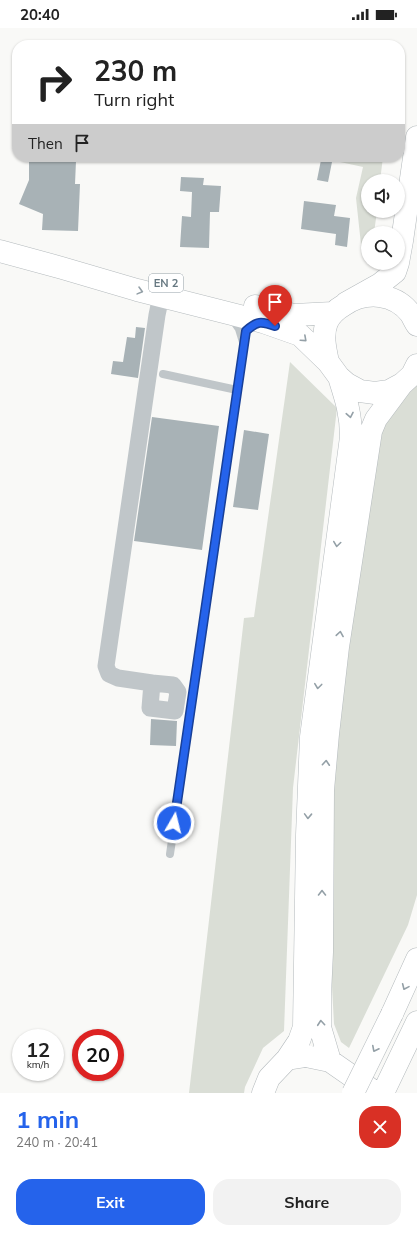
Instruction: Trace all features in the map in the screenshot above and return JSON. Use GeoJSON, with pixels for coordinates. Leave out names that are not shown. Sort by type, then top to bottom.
{"type":"FeatureCollection","features":[{"type":"Feature","properties":{"kind":"main road"},"geometry":{"type":"LineString","coordinates":[[263,1093],[269,1078],[287,1059],[299,1041],[304,1027],[307,835],[311,737],[351,437],[351,420],[349,410],[324,343],[324,332],[327,322],[339,308],[380,284],[395,272],[402,241],[417,137]]}},
{"type":"Feature","properties":{"kind":"main road","name":"EN 2"},"geometry":{"type":"LineString","coordinates":[[0,246],[124,272],[294,315],[339,308],[359,297],[373,295],[387,297],[400,304],[410,314],[417,325]]}},
{"type":"Feature","properties":{"kind":"main road","name":"EN 2"},"geometry":{"type":"LineString","coordinates":[[0,251],[137,290],[263,322],[300,335],[347,384],[360,391],[375,393],[389,391],[412,374]]}},
{"type":"Feature","properties":{"kind":"main road"},"geometry":{"type":"LineString","coordinates":[[330,1061],[320,1026],[320,995],[324,790],[328,734],[338,647],[371,431],[376,419],[412,374]]}},
{"type":"Feature","properties":{"kind":"main road"},"geometry":{"type":"LineString","coordinates":[[353,1093],[417,959]]}},
{"type":"Feature","properties":{"kind":"main road"},"geometry":{"type":"LineString","coordinates":[[383,1093],[416,1024]]}},
{"type":"Feature","properties":{"kind":"main road"},"geometry":{"type":"LineString","coordinates":[[287,1059],[306,1056],[330,1061],[376,1093]]}},
{"type":"Feature","properties":{"kind":"street"},"geometry":{"type":"LineString","coordinates":[[152,683],[118,678],[109,674],[106,666],[157,314],[161,296]]}},
{"type":"Feature","properties":{"kind":"lane"},"geometry":{"type":"LineString","coordinates":[[227,313],[239,329],[244,345]]}},
{"type":"Feature","properties":{"kind":"lane"},"geometry":{"type":"LineString","coordinates":[[170,854],[246,331],[253,325],[263,322]]}},
{"type":"Feature","properties":{"kind":"lane"},"geometry":{"type":"LineString","coordinates":[[163,374],[237,390]]}},
{"type":"Feature","properties":{"kind":"shaded area"},"geometry":{"type":"Polygon","coordinates":[[[340,162],[382,162],[381,174],[361,174],[363,167],[340,162]]]}},
{"type":"Feature","properties":{"kind":"shaded area"},"geometry":{"type":"Polygon","coordinates":[[[361,176],[361,218],[376,218],[375,226],[361,226],[361,245],[356,198],[361,176]]]}},
{"type":"Feature","properties":{"kind":"shaded area"},"geometry":{"type":"Polygon","coordinates":[[[290,362],[337,408],[293,788],[284,1031],[263,1048],[245,1087],[244,1093],[189,1093],[244,618],[254,617],[290,362]]]}},
{"type":"Feature","properties":{"kind":"shaded area"},"geometry":{"type":"Polygon","coordinates":[[[417,385],[417,895],[408,925],[349,1048],[341,1042],[334,1024],[330,948],[335,715],[379,441],[390,409],[417,385]]]}},
{"type":"Feature","properties":{"kind":"building"},"geometry":{"type":"Polygon","coordinates":[[[29,162],[76,162],[75,184],[80,184],[78,231],[42,230],[43,214],[19,204],[29,180],[29,162]]]}},
{"type":"Feature","properties":{"kind":"building"},"geometry":{"type":"Polygon","coordinates":[[[321,162],[332,162],[328,182],[317,180],[321,162]]]}},
{"type":"Feature","properties":{"kind":"building"},"geometry":{"type":"Polygon","coordinates":[[[181,177],[204,178],[203,185],[221,186],[219,212],[210,212],[209,248],[180,247],[182,216],[191,217],[192,192],[180,191],[181,177]]]}},
{"type":"Feature","properties":{"kind":"building"},"geometry":{"type":"Polygon","coordinates":[[[304,201],[336,205],[334,216],[350,218],[347,247],[335,245],[336,234],[301,229],[304,201]]]}},
{"type":"Feature","properties":{"kind":"building"},"geometry":{"type":"Polygon","coordinates":[[[136,327],[145,328],[138,378],[111,374],[113,361],[123,362],[127,337],[135,338],[136,327]]]}},
{"type":"Feature","properties":{"kind":"building"},"geometry":{"type":"Polygon","coordinates":[[[152,417],[219,426],[202,550],[134,541],[152,417]]]}},
{"type":"Feature","properties":{"kind":"building"},"geometry":{"type":"Polygon","coordinates":[[[244,430],[269,434],[258,510],[233,507],[244,430]]]}},
{"type":"Feature","properties":{"kind":"building"},"geometry":{"type":"Polygon","coordinates":[[[151,719],[177,721],[176,746],[150,745],[151,719]]]}},
{"type":"Feature","properties":{"kind":"route"},"geometry":{"type":"LineString","coordinates":[[174,823],[246,331],[253,325],[263,322],[275,326]]}}]}
